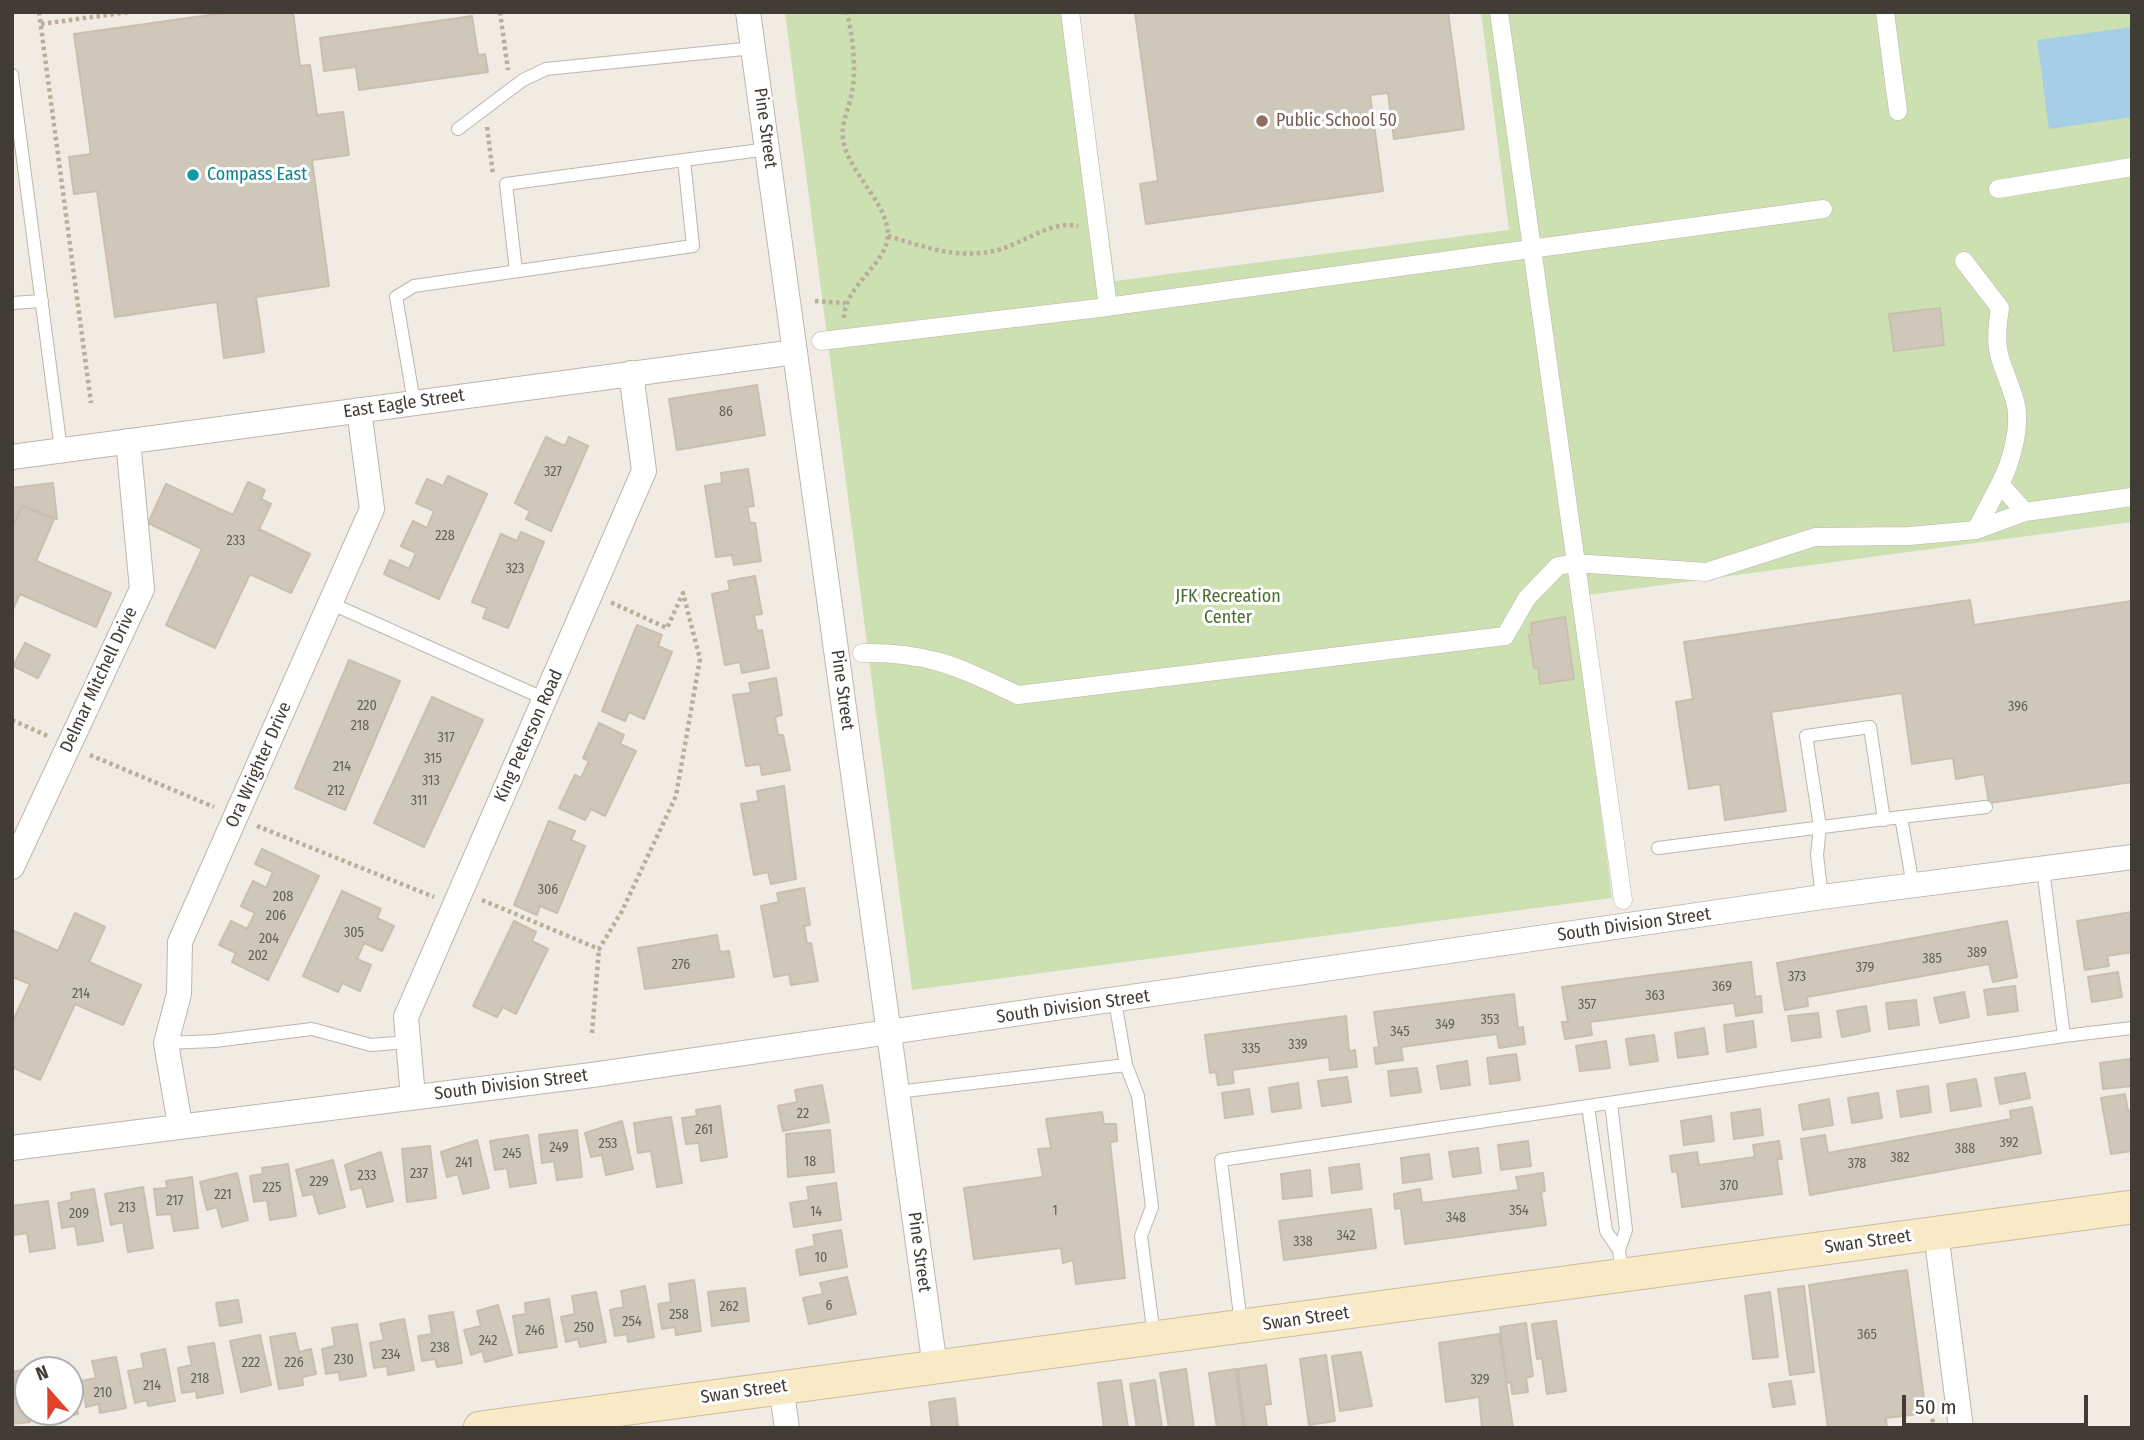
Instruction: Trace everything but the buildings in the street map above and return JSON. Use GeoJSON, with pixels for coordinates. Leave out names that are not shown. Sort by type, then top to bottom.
{"type":"FeatureCollection","features":[{"type":"Feature","properties":{"kind":"main road","name":"Swan Street"},"geometry":{"type":"LineString","coordinates":[[480,1428],[1241,1327],[1620,1263],[1936,1233],[2132,1207]]}},
{"type":"Feature","properties":{"kind":"street","name":"Pine Street"},"geometry":{"type":"LineString","coordinates":[[748,12],[935,1367]]}},
{"type":"Feature","properties":{"kind":"street"},"geometry":{"type":"LineString","coordinates":[[1070,12],[1108,307]]}},
{"type":"Feature","properties":{"kind":"street"},"geometry":{"type":"LineString","coordinates":[[1499,12],[1622,900]]}},
{"type":"Feature","properties":{"kind":"street"},"geometry":{"type":"LineString","coordinates":[[1885,12],[1898,111]]}},
{"type":"Feature","properties":{"kind":"street"},"geometry":{"type":"LineString","coordinates":[[1998,188],[2132,167]]}},
{"type":"Feature","properties":{"kind":"street"},"geometry":{"type":"LineString","coordinates":[[821,341],[1108,307],[1824,209]]}},
{"type":"Feature","properties":{"kind":"street"},"geometry":{"type":"LineString","coordinates":[[1964,261],[2000,307],[1995,339],[2001,369],[2016,403],[2013,458],[1976,530]]}},
{"type":"Feature","properties":{"kind":"street","name":"East Eagle Street"},"geometry":{"type":"LineString","coordinates":[[12,457],[795,352]]}},
{"type":"Feature","properties":{"kind":"street","name":"King Peterson Road"},"geometry":{"type":"LineString","coordinates":[[413,1097],[406,1017],[644,471],[631,373]]}},
{"type":"Feature","properties":{"kind":"street","name":"Ora Wrighter Drive"},"geometry":{"type":"LineString","coordinates":[[180,1125],[166,1043],[179,994],[180,943],[372,509],[359,410]]}},
{"type":"Feature","properties":{"kind":"street","name":"Delmar Mitchell Drive"},"geometry":{"type":"LineString","coordinates":[[12,867],[142,589],[128,441]]}},
{"type":"Feature","properties":{"kind":"street"},"geometry":{"type":"LineString","coordinates":[[2000,484],[2025,512]]}},
{"type":"Feature","properties":{"kind":"street"},"geometry":{"type":"LineString","coordinates":[[862,653],[898,652],[946,661],[1018,695],[1505,636],[1535,590],[1558,566],[1575,562],[1706,572],[1815,537],[1909,536],[1976,530],[2025,512],[2132,497]]}},
{"type":"Feature","properties":{"kind":"street","name":"South Division Street"},"geometry":{"type":"LineString","coordinates":[[12,1148],[889,1033],[1822,897],[2132,857]]}},
{"type":"Feature","properties":{"kind":"street"},"geometry":{"type":"LineString","coordinates":[[1936,1233],[1961,1428]]}},
{"type":"Feature","properties":{"kind":"street"},"geometry":{"type":"LineString","coordinates":[[782,1386],[787,1428]]}},
{"type":"Feature","properties":{"kind":"lane"},"geometry":{"type":"LineString","coordinates":[[458,129],[510,90],[546,69],[754,48]]}},
{"type":"Feature","properties":{"kind":"lane"},"geometry":{"type":"LineString","coordinates":[[12,75],[61,450]]}},
{"type":"Feature","properties":{"kind":"lane"},"geometry":{"type":"LineString","coordinates":[[516,271],[506,184],[768,149]]}},
{"type":"Feature","properties":{"kind":"lane"},"geometry":{"type":"LineString","coordinates":[[414,402],[396,297],[414,286],[693,246],[684,160]]}},
{"type":"Feature","properties":{"kind":"lane"},"geometry":{"type":"LineString","coordinates":[[12,303],[42,301]]}},
{"type":"Feature","properties":{"kind":"lane"},"geometry":{"type":"LineString","coordinates":[[330,603],[545,699]]}},
{"type":"Feature","properties":{"kind":"lane"},"geometry":{"type":"LineString","coordinates":[[1822,897],[1817,855],[1820,827],[1806,736],[1870,727],[1884,820]]}},
{"type":"Feature","properties":{"kind":"lane"},"geometry":{"type":"LineString","coordinates":[[1658,848],[1986,807]]}},
{"type":"Feature","properties":{"kind":"lane"},"geometry":{"type":"LineString","coordinates":[[1901,817],[1913,886]]}},
{"type":"Feature","properties":{"kind":"lane"},"geometry":{"type":"LineString","coordinates":[[2043,869],[2064,1037]]}},
{"type":"Feature","properties":{"kind":"lane"},"geometry":{"type":"LineString","coordinates":[[1115,1001],[1126,1065],[1138,1097],[1152,1207],[1141,1236],[1155,1339]]}},
{"type":"Feature","properties":{"kind":"lane"},"geometry":{"type":"LineString","coordinates":[[1241,1327],[1221,1160],[2132,1028]]}},
{"type":"Feature","properties":{"kind":"lane"},"geometry":{"type":"LineString","coordinates":[[166,1043],[214,1041],[312,1029],[371,1045],[408,1042]]}},
{"type":"Feature","properties":{"kind":"lane"},"geometry":{"type":"LineString","coordinates":[[897,1092],[1126,1065]]}},
{"type":"Feature","properties":{"kind":"lane"},"geometry":{"type":"LineString","coordinates":[[1611,1103],[1626,1230],[1620,1263]]}},
{"type":"Feature","properties":{"kind":"lane"},"geometry":{"type":"LineString","coordinates":[[1588,1106],[1605,1231],[1620,1263]]}},
{"type":"Feature","properties":{"kind":"path"},"geometry":{"type":"LineString","coordinates":[[39,12],[91,403]]}},
{"type":"Feature","properties":{"kind":"path"},"geometry":{"type":"LineString","coordinates":[[41,24],[129,12]]}},
{"type":"Feature","properties":{"kind":"path"},"geometry":{"type":"LineString","coordinates":[[500,12],[510,90]]}},
{"type":"Feature","properties":{"kind":"path"},"geometry":{"type":"LineString","coordinates":[[815,301],[845,303],[882,250],[888,236],[880,209],[865,188],[843,139],[853,68],[848,12]]}},
{"type":"Feature","properties":{"kind":"path"},"geometry":{"type":"LineString","coordinates":[[888,236],[947,254],[998,250],[1065,224],[1077,225],[1099,237]]}},
{"type":"Feature","properties":{"kind":"path"},"geometry":{"type":"LineString","coordinates":[[591,593],[667,628],[683,593],[700,659],[676,796],[622,911],[599,949],[592,1033]]}},
{"type":"Feature","properties":{"kind":"path"},"geometry":{"type":"LineString","coordinates":[[472,896],[599,949]]}},
{"type":"Feature","properties":{"kind":"path"},"geometry":{"type":"LineString","coordinates":[[1931,1412],[1934,1428]]}},
{"type":"Feature","properties":{"kind":"green space","name":"JFK Recreation Center"},"geometry":{"type":"Polygon","coordinates":[[[785,12],[1079,12],[1115,281],[1509,230],[1481,12],[2132,12],[2132,522],[1573,597],[1612,898],[912,990],[785,12]]]}},
{"type":"Feature","properties":{"kind":"water"},"geometry":{"type":"Polygon","coordinates":[[[2132,27],[2132,117],[2049,129],[2037,40],[2132,27]]]}},
{"type":"Feature","properties":{"kind":"place","name":"Public School 50"},"geometry":{"type":"Point","coordinates":[1262,121]}},
{"type":"Feature","properties":{"kind":"place","name":"Compass East"},"geometry":{"type":"Point","coordinates":[193,175]}}]}
